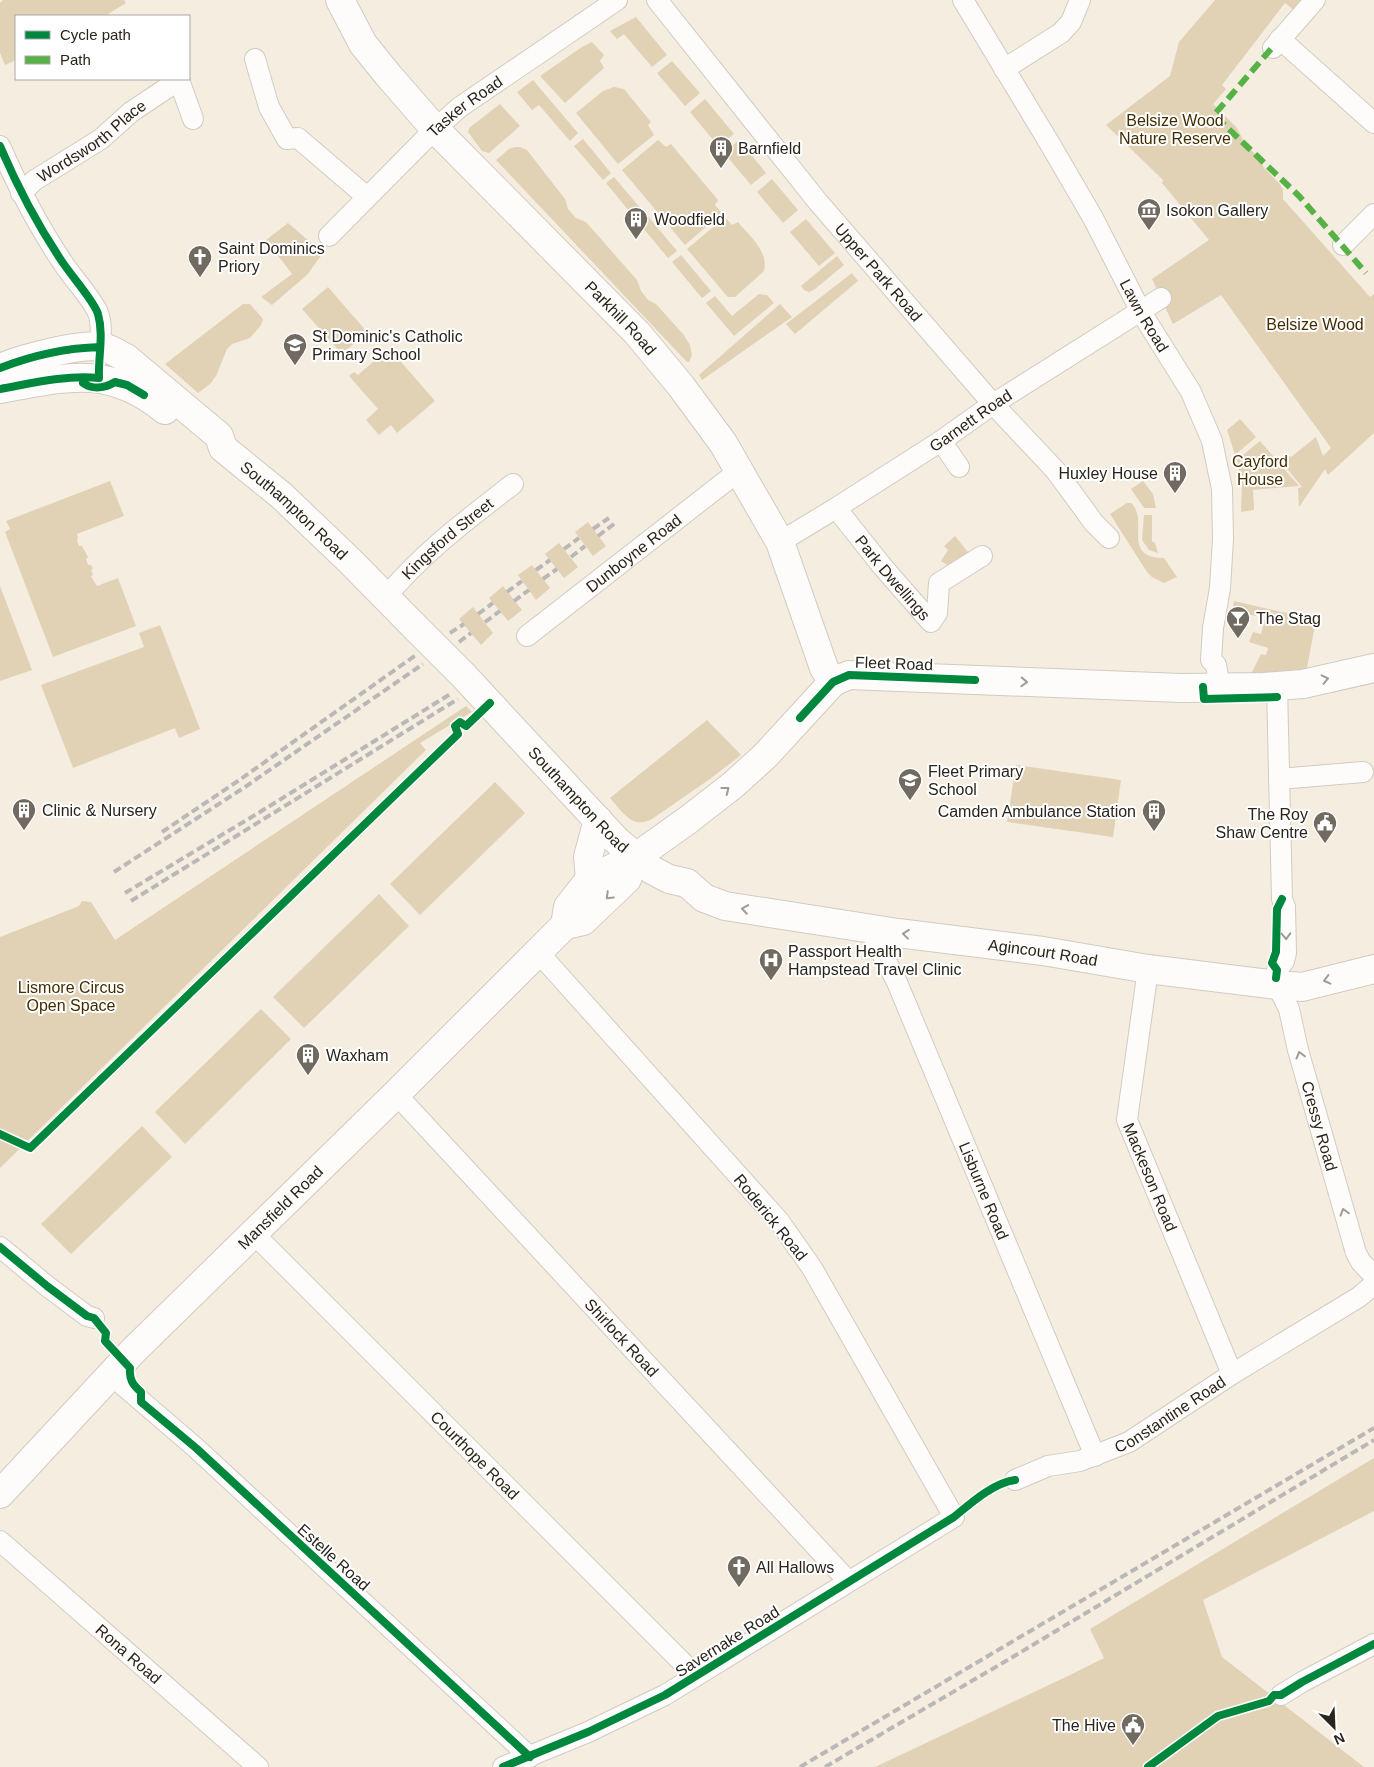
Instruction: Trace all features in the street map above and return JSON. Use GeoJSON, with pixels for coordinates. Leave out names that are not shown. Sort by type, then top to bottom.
{"type":"FeatureCollection","features":[{"type":"Feature","properties":{"kind":"main road","name":"Parkhill Road"},"geometry":{"type":"LineString","coordinates":[[340,0],[363,44],[388,75],[435,129],[637,334],[681,386],[723,443],[780,542],[824,668],[833,682]]}},
{"type":"Feature","properties":{"kind":"main road"},"geometry":{"type":"LineString","coordinates":[[0,368],[33,357],[74,349],[100,347]]}},
{"type":"Feature","properties":{"kind":"main road","name":"Southampton Road"},"geometry":{"type":"LineString","coordinates":[[100,347],[110,349],[126,358],[219,436],[217,448],[282,496],[386,597],[463,675],[617,841],[636,857]]}},
{"type":"Feature","properties":{"kind":"main road"},"geometry":{"type":"LineString","coordinates":[[0,389],[64,378],[82,377],[98,378],[127,385],[159,405],[190,430],[217,448]]}},
{"type":"Feature","properties":{"kind":"main road","name":"Fleet Road"},"geometry":{"type":"LineString","coordinates":[[636,857],[733,785],[765,756],[833,682],[849,675],[1006,682],[1277,687],[1303,684],[1374,668]]}},
{"type":"Feature","properties":{"kind":"main road"},"geometry":{"type":"LineString","coordinates":[[590,879],[588,857],[598,820]]}},
{"type":"Feature","properties":{"kind":"main road"},"geometry":{"type":"LineString","coordinates":[[664,838],[669,854],[687,883]]}},
{"type":"Feature","properties":{"kind":"main road","name":"Mansfield Road"},"geometry":{"type":"LineString","coordinates":[[565,925],[568,907],[590,879],[636,857]]}},
{"type":"Feature","properties":{"kind":"main road","name":"Mansfield Road"},"geometry":{"type":"LineString","coordinates":[[0,1494],[111,1375],[565,925],[583,921],[626,879],[636,857]]}},
{"type":"Feature","properties":{"kind":"main road","name":"Agincourt Road"},"geometry":{"type":"LineString","coordinates":[[636,857],[652,870],[669,880],[687,883],[704,898],[725,906],[869,929],[1044,950],[1148,969],[1277,985],[1302,986],[1374,969]]}},
{"type":"Feature","properties":{"kind":"street","name":"Tasker Road"},"geometry":{"type":"LineString","coordinates":[[329,236],[435,129],[460,108],[617,0]]}},
{"type":"Feature","properties":{"kind":"street","name":"Upper Park Road"},"geometry":{"type":"LineString","coordinates":[[656,0],[818,202],[992,404],[1056,472],[1093,522],[1109,538]]}},
{"type":"Feature","properties":{"kind":"street","name":"Lawn Road"},"geometry":{"type":"LineString","coordinates":[[963,0],[1093,218],[1140,312],[1191,392],[1212,441],[1218,461],[1222,489],[1223,539],[1220,588],[1213,628],[1212,660],[1206,666],[1212,687]]}},
{"type":"Feature","properties":{"kind":"street"},"geometry":{"type":"LineString","coordinates":[[1004,70],[1061,32],[1070,22],[1080,0]]}},
{"type":"Feature","properties":{"kind":"street"},"geometry":{"type":"LineString","coordinates":[[1315,0],[1276,44],[1374,124]]}},
{"type":"Feature","properties":{"kind":"street"},"geometry":{"type":"LineString","coordinates":[[255,59],[269,107],[287,139],[298,138],[367,197]]}},
{"type":"Feature","properties":{"kind":"street","name":"Wordsworth Place"},"geometry":{"type":"LineString","coordinates":[[12,184],[35,180],[101,139],[131,112],[178,80],[193,119]]}},
{"type":"Feature","properties":{"kind":"street"},"geometry":{"type":"LineString","coordinates":[[0,146],[12,184],[98,312],[101,334],[100,347]]}},
{"type":"Feature","properties":{"kind":"street"},"geometry":{"type":"LineString","coordinates":[[1343,245],[1374,214]]}},
{"type":"Feature","properties":{"kind":"street","name":"Garnett Road"},"geometry":{"type":"LineString","coordinates":[[780,542],[940,441],[992,404],[1161,298]]}},
{"type":"Feature","properties":{"kind":"street"},"geometry":{"type":"LineString","coordinates":[[940,441],[959,467]]}},
{"type":"Feature","properties":{"kind":"street","name":"Dunboyne Road"},"geometry":{"type":"LineString","coordinates":[[527,636],[740,470]]}},
{"type":"Feature","properties":{"kind":"street","name":"Kingsford Street"},"geometry":{"type":"LineString","coordinates":[[386,597],[440,541],[513,484]]}},
{"type":"Feature","properties":{"kind":"street","name":"Park Dwellings"},"geometry":{"type":"LineString","coordinates":[[836,508],[882,566],[931,622],[937,613],[939,583],[982,556]]}},
{"type":"Feature","properties":{"kind":"street"},"geometry":{"type":"LineString","coordinates":[[1277,687],[1282,899],[1285,907],[1286,953],[1284,961],[1277,970],[1277,985]]}},
{"type":"Feature","properties":{"kind":"street"},"geometry":{"type":"LineString","coordinates":[[1279,779],[1363,772]]}},
{"type":"Feature","properties":{"kind":"street","name":"Lisburne Road"},"geometry":{"type":"LineString","coordinates":[[869,929],[896,980],[1095,1456]]}},
{"type":"Feature","properties":{"kind":"street","name":"Roderick Road"},"geometry":{"type":"LineString","coordinates":[[538,952],[779,1221],[812,1268],[954,1517]]}},
{"type":"Feature","properties":{"kind":"street","name":"Mackeson Road"},"geometry":{"type":"LineString","coordinates":[[1148,969],[1127,1120],[1232,1374]]}},
{"type":"Feature","properties":{"kind":"street","name":"Cressy Road"},"geometry":{"type":"LineString","coordinates":[[1277,985],[1289,1009],[1298,1050],[1356,1253],[1361,1262],[1374,1276]]}},
{"type":"Feature","properties":{"kind":"street","name":"Shirlock Road"},"geometry":{"type":"LineString","coordinates":[[396,1094],[848,1581]]}},
{"type":"Feature","properties":{"kind":"street","name":"Courthope Road"},"geometry":{"type":"LineString","coordinates":[[253,1233],[696,1676]]}},
{"type":"Feature","properties":{"kind":"street"},"geometry":{"type":"LineString","coordinates":[[4,1257],[87,1316],[94,1318]]}},
{"type":"Feature","properties":{"kind":"street","name":"Constantine Road"},"geometry":{"type":"LineString","coordinates":[[1014,1480],[1048,1466],[1080,1461],[1129,1442],[1232,1374],[1359,1297],[1374,1284]]}},
{"type":"Feature","properties":{"kind":"street","name":"Estelle Road"},"geometry":{"type":"LineString","coordinates":[[111,1375],[196,1448],[530,1757]]}},
{"type":"Feature","properties":{"kind":"street","name":"Savernake Road"},"geometry":{"type":"LineString","coordinates":[[503,1767],[588,1732],[665,1695],[954,1517]]}},
{"type":"Feature","properties":{"kind":"street","name":"Rona Road"},"geometry":{"type":"LineString","coordinates":[[0,1541],[258,1767]]}},
{"type":"Feature","properties":{"kind":"street"},"geometry":{"type":"LineString","coordinates":[[1281,1695],[1374,1644]]}},
{"type":"Feature","properties":{"kind":"green space"},"geometry":{"type":"Polygon","coordinates":[[[3,0],[124,0],[126,3],[107,15],[15,15],[15,60],[5,65],[0,53],[0,3],[3,0]]]}},
{"type":"Feature","properties":{"kind":"green space","name":"Belsize Wood"},"geometry":{"type":"Polygon","coordinates":[[[1215,0],[1304,0],[1295,11],[1285,3],[1222,85],[1226,89],[1213,104],[1237,128],[1245,144],[1260,159],[1264,168],[1280,184],[1283,190],[1283,199],[1370,297],[1374,294],[1374,433],[1328,475],[1325,469],[1299,507],[1298,488],[1302,487],[1280,460],[1287,454],[1291,457],[1316,437],[1323,456],[1331,448],[1221,295],[1173,324],[1152,279],[1209,240],[1162,183],[1163,180],[1106,125],[1170,76],[1179,42],[1215,0]]]}},
{"type":"Feature","properties":{"kind":"green space"},"geometry":{"type":"Polygon","coordinates":[[[636,17],[667,55],[652,67],[624,34],[617,39],[610,31],[636,17]]]}},
{"type":"Feature","properties":{"kind":"green space"},"geometry":{"type":"Polygon","coordinates":[[[592,42],[604,55],[600,61],[604,68],[565,103],[540,76],[592,42]]]}},
{"type":"Feature","properties":{"kind":"green space"},"geometry":{"type":"Polygon","coordinates":[[[672,61],[700,93],[685,106],[657,73],[672,61]]]}},
{"type":"Feature","properties":{"kind":"green space"},"geometry":{"type":"Polygon","coordinates":[[[533,80],[578,133],[570,141],[539,105],[532,110],[517,92],[533,80]]]}},
{"type":"Feature","properties":{"kind":"green space"},"geometry":{"type":"Polygon","coordinates":[[[614,87],[624,89],[651,122],[648,125],[654,135],[618,164],[576,113],[603,91],[614,87]]]}},
{"type":"Feature","properties":{"kind":"green space"},"geometry":{"type":"Polygon","coordinates":[[[705,99],[734,134],[718,146],[690,112],[705,99]]]}},
{"type":"Feature","properties":{"kind":"green space"},"geometry":{"type":"Polygon","coordinates":[[[500,104],[520,126],[489,153],[482,151],[468,132],[469,128],[500,104]]]}},
{"type":"Feature","properties":{"kind":"green space"},"geometry":{"type":"Polygon","coordinates":[[[583,139],[611,173],[603,180],[574,146],[583,139]]]}},
{"type":"Feature","properties":{"kind":"green space"},"geometry":{"type":"Polygon","coordinates":[[[658,140],[666,147],[671,144],[718,200],[715,205],[722,213],[685,245],[622,170],[658,140]]]}},
{"type":"Feature","properties":{"kind":"green space"},"geometry":{"type":"Polygon","coordinates":[[[739,140],[766,173],[751,185],[724,153],[739,140]]]}},
{"type":"Feature","properties":{"kind":"green space"},"geometry":{"type":"Polygon","coordinates":[[[515,147],[527,150],[565,199],[568,209],[576,218],[586,222],[637,280],[641,291],[648,300],[656,304],[683,334],[690,345],[692,355],[689,362],[496,160],[509,149],[515,147]]]}},
{"type":"Feature","properties":{"kind":"green space"},"geometry":{"type":"Polygon","coordinates":[[[614,177],[642,210],[634,217],[606,183],[614,177]]]}},
{"type":"Feature","properties":{"kind":"green space"},"geometry":{"type":"Polygon","coordinates":[[[772,179],[798,210],[783,223],[757,192],[772,179]]]}},
{"type":"Feature","properties":{"kind":"green space"},"geometry":{"type":"Polygon","coordinates":[[[647,215],[677,251],[668,258],[638,222],[647,215]]]}},
{"type":"Feature","properties":{"kind":"green space"},"geometry":{"type":"Polygon","coordinates":[[[725,217],[732,225],[738,222],[752,238],[761,250],[765,264],[764,271],[735,297],[728,297],[726,295],[687,249],[725,217]]]}},
{"type":"Feature","properties":{"kind":"green space"},"geometry":{"type":"Polygon","coordinates":[[[806,219],[835,253],[819,266],[790,232],[806,219]]]}},
{"type":"Feature","properties":{"kind":"green space"},"geometry":{"type":"Polygon","coordinates":[[[288,223],[323,253],[307,275],[272,305],[261,297],[292,274],[266,240],[288,223]]]}},
{"type":"Feature","properties":{"kind":"green space"},"geometry":{"type":"Polygon","coordinates":[[[681,255],[711,291],[702,298],[672,262],[681,255]]]}},
{"type":"Feature","properties":{"kind":"green space"},"geometry":{"type":"Polygon","coordinates":[[[837,256],[844,265],[815,289],[809,292],[804,290],[801,286],[837,256]]]}},
{"type":"Feature","properties":{"kind":"green space"},"geometry":{"type":"Polygon","coordinates":[[[852,273],[858,281],[795,334],[786,324],[852,273]]]}},
{"type":"Feature","properties":{"kind":"green space"},"geometry":{"type":"Polygon","coordinates":[[[328,287],[367,332],[342,354],[302,309],[328,287]]]}},
{"type":"Feature","properties":{"kind":"green space"},"geometry":{"type":"Polygon","coordinates":[[[759,294],[767,295],[774,303],[734,336],[706,303],[715,296],[732,316],[759,294]]]}},
{"type":"Feature","properties":{"kind":"green space"},"geometry":{"type":"Polygon","coordinates":[[[243,304],[250,304],[263,319],[261,325],[250,338],[232,344],[227,349],[216,376],[210,384],[198,393],[165,364],[243,304]]]}},
{"type":"Feature","properties":{"kind":"green space"},"geometry":{"type":"Polygon","coordinates":[[[780,304],[792,317],[702,380],[699,375],[780,304]]]}},
{"type":"Feature","properties":{"kind":"green space"},"geometry":{"type":"Polygon","coordinates":[[[389,348],[435,401],[397,433],[391,425],[379,435],[366,420],[378,409],[349,376],[354,372],[358,375],[389,348]]]}},
{"type":"Feature","properties":{"kind":"green space"},"geometry":{"type":"Polygon","coordinates":[[[1240,419],[1256,437],[1235,455],[1227,430],[1240,419]]]}},
{"type":"Feature","properties":{"kind":"green space","name":"Cayford House"},"geometry":{"type":"Polygon","coordinates":[[[1260,441],[1299,486],[1253,490],[1254,510],[1241,512],[1242,484],[1237,460],[1260,441]]]}},
{"type":"Feature","properties":{"kind":"green space"},"geometry":{"type":"Polygon","coordinates":[[[110,481],[124,516],[77,534],[77,540],[79,546],[82,546],[88,557],[86,559],[88,565],[91,565],[93,569],[91,570],[93,575],[91,576],[97,586],[118,578],[136,626],[53,657],[5,532],[10,529],[6,521],[110,481]]]}},
{"type":"Feature","properties":{"kind":"green space"},"geometry":{"type":"Polygon","coordinates":[[[1143,481],[1153,494],[1156,508],[1144,508],[1131,489],[1143,481]]]}},
{"type":"Feature","properties":{"kind":"green space"},"geometry":{"type":"Polygon","coordinates":[[[1127,503],[1131,503],[1136,510],[1139,545],[1143,552],[1151,556],[1164,558],[1177,577],[1164,583],[1147,572],[1110,514],[1127,503]]]}},
{"type":"Feature","properties":{"kind":"green space"},"geometry":{"type":"Polygon","coordinates":[[[1144,515],[1152,515],[1152,541],[1155,543],[1158,553],[1149,550],[1142,540],[1144,515]]]}},
{"type":"Feature","properties":{"kind":"green space"},"geometry":{"type":"Polygon","coordinates":[[[588,522],[606,546],[593,556],[575,532],[588,522]]]}},
{"type":"Feature","properties":{"kind":"green space"},"geometry":{"type":"Polygon","coordinates":[[[955,536],[972,557],[952,568],[941,561],[948,550],[944,546],[955,536]]]}},
{"type":"Feature","properties":{"kind":"green space"},"geometry":{"type":"Polygon","coordinates":[[[559,543],[578,567],[564,578],[545,554],[559,543]]]}},
{"type":"Feature","properties":{"kind":"green space"},"geometry":{"type":"Polygon","coordinates":[[[532,565],[550,588],[536,600],[518,575],[532,565]]]}},
{"type":"Feature","properties":{"kind":"green space"},"geometry":{"type":"Polygon","coordinates":[[[0,586],[32,670],[0,681],[0,586]]]}},
{"type":"Feature","properties":{"kind":"green space"},"geometry":{"type":"Polygon","coordinates":[[[503,586],[522,610],[508,621],[489,598],[503,586]]]}},
{"type":"Feature","properties":{"kind":"green space"},"geometry":{"type":"Polygon","coordinates":[[[1234,601],[1316,620],[1306,673],[1251,674],[1261,654],[1266,655],[1268,648],[1249,642],[1253,632],[1261,634],[1267,612],[1257,609],[1256,616],[1232,611],[1234,601]]]}},
{"type":"Feature","properties":{"kind":"green space"},"geometry":{"type":"Polygon","coordinates":[[[473,607],[493,633],[481,645],[459,619],[473,607]]]}},
{"type":"Feature","properties":{"kind":"green space"},"geometry":{"type":"Polygon","coordinates":[[[160,625],[200,729],[179,738],[175,728],[73,768],[41,685],[144,647],[139,633],[160,625]]]}},
{"type":"Feature","properties":{"kind":"green space","name":"Lismore Circus Open Space"},"geometry":{"type":"Polygon","coordinates":[[[466,706],[472,712],[420,743],[426,750],[0,1168],[0,937],[79,906],[82,901],[91,902],[115,940],[466,706]]]}},
{"type":"Feature","properties":{"kind":"green space"},"geometry":{"type":"Polygon","coordinates":[[[707,720],[741,755],[652,819],[645,822],[633,821],[623,813],[610,798],[707,720]]]}},
{"type":"Feature","properties":{"kind":"green space"},"geometry":{"type":"Polygon","coordinates":[[[1016,765],[1121,780],[1113,837],[1007,822],[1016,765]]]}},
{"type":"Feature","properties":{"kind":"green space"},"geometry":{"type":"Polygon","coordinates":[[[495,782],[525,813],[420,915],[390,884],[495,782]]]}},
{"type":"Feature","properties":{"kind":"green space"},"geometry":{"type":"Polygon","coordinates":[[[379,894],[409,926],[304,1028],[273,997],[379,894]]]}},
{"type":"Feature","properties":{"kind":"green space"},"geometry":{"type":"Polygon","coordinates":[[[261,1009],[291,1039],[185,1144],[155,1112],[261,1009]]]}},
{"type":"Feature","properties":{"kind":"green space"},"geometry":{"type":"Polygon","coordinates":[[[142,1126],[172,1157],[71,1254],[41,1224],[142,1126]]]}},
{"type":"Feature","properties":{"kind":"green space"},"geometry":{"type":"Polygon","coordinates":[[[1374,1458],[1374,1511],[1203,1600],[1222,1657],[1364,1767],[875,1767],[1104,1658],[1090,1629],[1374,1458]]]}},
{"type":"Feature","properties":{"kind":"railway"},"geometry":{"type":"LineString","coordinates":[[593,529],[609,518]]}},
{"type":"Feature","properties":{"kind":"railway"},"geometry":{"type":"LineString","coordinates":[[598,536],[614,524]]}},
{"type":"Feature","properties":{"kind":"railway"},"geometry":{"type":"LineString","coordinates":[[564,549],[579,538]]}},
{"type":"Feature","properties":{"kind":"railway"},"geometry":{"type":"LineString","coordinates":[[571,557],[585,546]]}},
{"type":"Feature","properties":{"kind":"railway"},"geometry":{"type":"LineString","coordinates":[[536,570],[550,560]]}},
{"type":"Feature","properties":{"kind":"railway"},"geometry":{"type":"LineString","coordinates":[[543,579],[557,569]]}},
{"type":"Feature","properties":{"kind":"railway"},"geometry":{"type":"LineString","coordinates":[[507,592],[522,581]]}},
{"type":"Feature","properties":{"kind":"railway"},"geometry":{"type":"LineString","coordinates":[[514,601],[529,590]]}},
{"type":"Feature","properties":{"kind":"railway"},"geometry":{"type":"LineString","coordinates":[[478,614],[493,603]]}},
{"type":"Feature","properties":{"kind":"railway"},"geometry":{"type":"LineString","coordinates":[[485,622],[500,611]]}},
{"type":"Feature","properties":{"kind":"railway"},"geometry":{"type":"LineString","coordinates":[[450,633],[464,624]]}},
{"type":"Feature","properties":{"kind":"railway"},"geometry":{"type":"LineString","coordinates":[[459,642],[471,633]]}},
{"type":"Feature","properties":{"kind":"railway"},"geometry":{"type":"LineString","coordinates":[[162,832],[238,781],[416,655]]}},
{"type":"Feature","properties":{"kind":"railway"},"geometry":{"type":"LineString","coordinates":[[114,872],[245,787],[423,664]]}},
{"type":"Feature","properties":{"kind":"railway"},"geometry":{"type":"LineString","coordinates":[[125,893],[452,693]]}},
{"type":"Feature","properties":{"kind":"railway"},"geometry":{"type":"LineString","coordinates":[[131,901],[458,699]]}},
{"type":"Feature","properties":{"kind":"railway"},"geometry":{"type":"LineString","coordinates":[[800,1767],[1374,1428]]}},
{"type":"Feature","properties":{"kind":"railway"},"geometry":{"type":"LineString","coordinates":[[825,1767],[1011,1658],[1374,1440]]}},
{"type":"Feature","properties":{"kind":"marked path"},"geometry":{"type":"LineString","coordinates":[[1271,49],[1214,115],[1299,196],[1366,273]]}},
{"type":"Feature","properties":{"kind":"cycle path"},"geometry":{"type":"LineString","coordinates":[[0,146],[20,190],[44,233],[96,309],[100,322],[101,338],[99,378],[61,379],[0,389]]}},
{"type":"Feature","properties":{"kind":"cycle path"},"geometry":{"type":"LineString","coordinates":[[0,368],[49,353],[100,347]]}},
{"type":"Feature","properties":{"kind":"cycle path"},"geometry":{"type":"LineString","coordinates":[[83,383],[91,387],[99,387],[115,382],[127,385],[144,395]]}},
{"type":"Feature","properties":{"kind":"cycle path"},"geometry":{"type":"LineString","coordinates":[[800,718],[833,682],[849,675],[975,680]]}},
{"type":"Feature","properties":{"kind":"cycle path"},"geometry":{"type":"LineString","coordinates":[[1203,687],[1204,699],[1277,697]]}},
{"type":"Feature","properties":{"kind":"cycle path"},"geometry":{"type":"LineString","coordinates":[[0,1134],[30,1148],[458,734],[455,726],[460,722],[466,726],[490,703]]}},
{"type":"Feature","properties":{"kind":"cycle path"},"geometry":{"type":"LineString","coordinates":[[1276,978],[1277,970],[1272,963],[1276,952],[1277,909],[1282,899]]}},
{"type":"Feature","properties":{"kind":"cycle path"},"geometry":{"type":"LineString","coordinates":[[0,1247],[47,1286],[87,1316],[94,1318],[106,1333],[105,1341],[130,1368],[132,1382],[141,1392],[141,1402],[196,1448],[530,1757]]}},
{"type":"Feature","properties":{"kind":"cycle path"},"geometry":{"type":"LineString","coordinates":[[503,1767],[588,1732],[665,1695],[954,1517],[991,1489],[1015,1480]]}},
{"type":"Feature","properties":{"kind":"cycle path"},"geometry":{"type":"LineString","coordinates":[[1148,1767],[1218,1716],[1269,1701],[1274,1695],[1281,1695],[1374,1644]]}},
{"type":"Feature","properties":{"kind":"place","name":"Barnfield"},"geometry":{"type":"Point","coordinates":[721,169]}},
{"type":"Feature","properties":{"kind":"place","name":"Isokon Gallery"},"geometry":{"type":"Point","coordinates":[1149,231]}},
{"type":"Feature","properties":{"kind":"place","name":"Woodfield"},"geometry":{"type":"Point","coordinates":[636,240]}},
{"type":"Feature","properties":{"kind":"place","name":"Saint Dominics Priory"},"geometry":{"type":"Point","coordinates":[200,278]}},
{"type":"Feature","properties":{"kind":"place","name":"St Dominic's Catholic Primary School"},"geometry":{"type":"Point","coordinates":[295,366]}},
{"type":"Feature","properties":{"kind":"place","name":"Huxley House"},"geometry":{"type":"Point","coordinates":[1175,494]}},
{"type":"Feature","properties":{"kind":"place","name":"The Stag"},"geometry":{"type":"Point","coordinates":[1238,639]}},
{"type":"Feature","properties":{"kind":"place","name":"Fleet Primary School"},"geometry":{"type":"Point","coordinates":[910,801]}},
{"type":"Feature","properties":{"kind":"place","name":"Clinic & Nursery"},"geometry":{"type":"Point","coordinates":[24,831]}},
{"type":"Feature","properties":{"kind":"place","name":"Camden Ambulance Station"},"geometry":{"type":"Point","coordinates":[1154,832]}},
{"type":"Feature","properties":{"kind":"place","name":"The Roy Shaw Centre"},"geometry":{"type":"Point","coordinates":[1325,844]}},
{"type":"Feature","properties":{"kind":"place","name":"Passport Health Hampstead Travel Clinic"},"geometry":{"type":"Point","coordinates":[771,981]}},
{"type":"Feature","properties":{"kind":"place","name":"Waxham"},"geometry":{"type":"Point","coordinates":[308,1076]}},
{"type":"Feature","properties":{"kind":"place","name":"All Hallows"},"geometry":{"type":"Point","coordinates":[739,1588]}},
{"type":"Feature","properties":{"kind":"place","name":"The Hive"},"geometry":{"type":"Point","coordinates":[1133,1746]}},
{"type":"Feature","properties":{"kind":"park label","name":"Belsize Wood Nature Reserve"},"geometry":{"type":"Point","coordinates":[1175,129]}}]}
